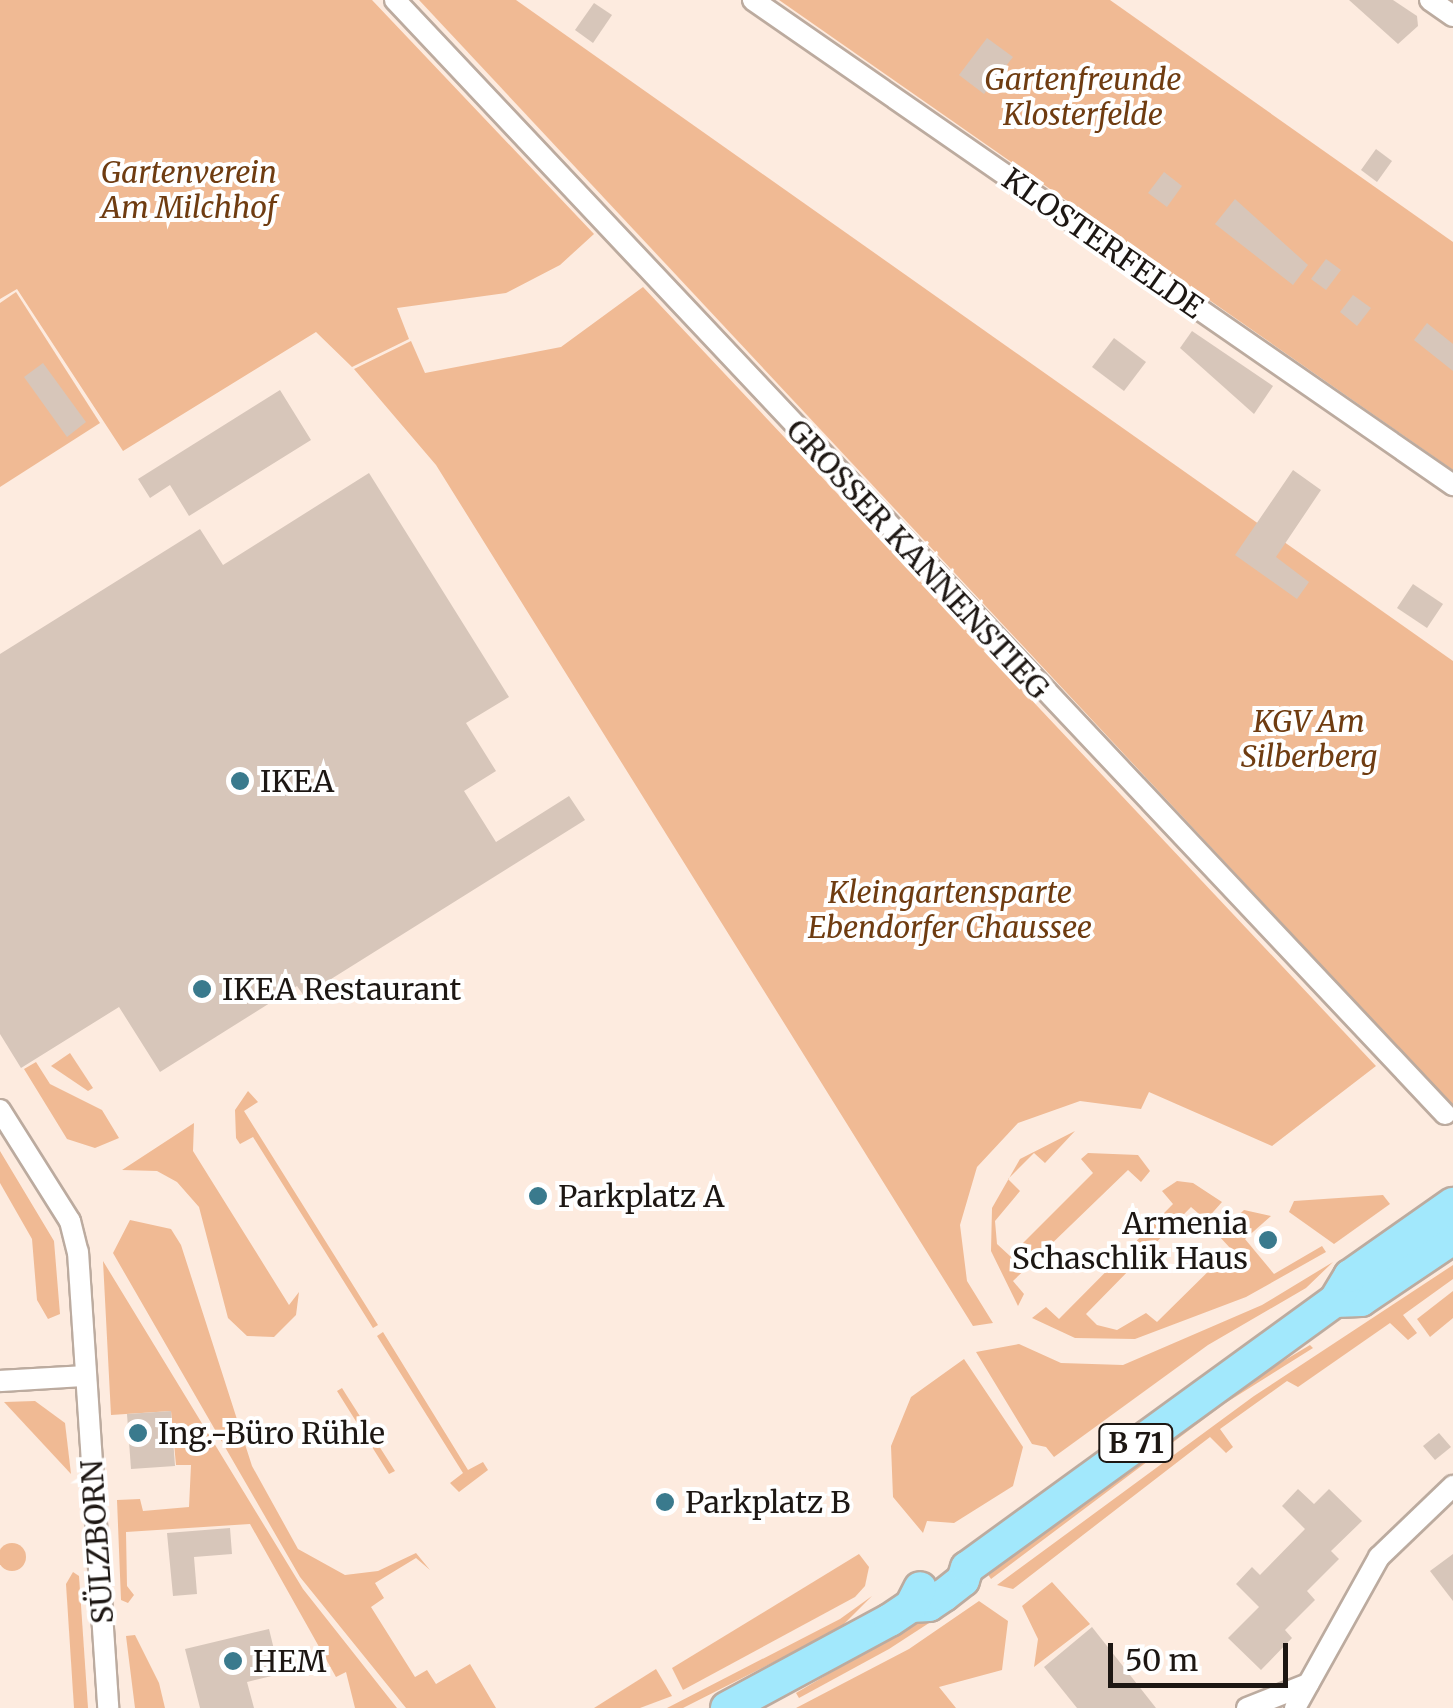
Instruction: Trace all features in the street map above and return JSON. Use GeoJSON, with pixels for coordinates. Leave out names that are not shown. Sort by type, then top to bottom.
{"type":"FeatureCollection","features":[{"type":"Feature","properties":{"kind":"main road","name":"B 71"},"geometry":{"type":"LineString","coordinates":[[727,1708],[910,1606],[920,1587],[949,1566],[967,1568],[1336,1300],[1350,1276],[1453,1204]]}},
{"type":"Feature","properties":{"kind":"main road","name":"B 71"},"geometry":{"type":"LineString","coordinates":[[1336,1300],[1361,1300],[1453,1238]]}},
{"type":"Feature","properties":{"kind":"street","name":"GROSSER KANNENSTIEG"},"geometry":{"type":"LineString","coordinates":[[394,0],[1446,1114]]}},
{"type":"Feature","properties":{"kind":"street","name":"KLOSTERFELDE"},"geometry":{"type":"LineString","coordinates":[[753,0],[1453,486]]}},
{"type":"Feature","properties":{"kind":"street"},"geometry":{"type":"LineString","coordinates":[[1430,0],[1453,16]]}},
{"type":"Feature","properties":{"kind":"street","name":"SÜLZBORN"},"geometry":{"type":"LineString","coordinates":[[0,1110],[74,1234],[108,1708]]}},
{"type":"Feature","properties":{"kind":"street"},"geometry":{"type":"LineString","coordinates":[[0,1381],[85,1376]]}},
{"type":"Feature","properties":{"kind":"street"},"geometry":{"type":"LineString","coordinates":[[1295,1708],[1379,1557],[1453,1486]]}},
{"type":"Feature","properties":{"kind":"street"},"geometry":{"type":"LineString","coordinates":[[1247,1708],[1308,1684]]}},
{"type":"Feature","properties":{"kind":"green space","name":"Gartenverein Am Milchhof"},"geometry":{"type":"Polygon","coordinates":[[[0,0],[372,0],[594,234],[560,265],[506,293],[397,308],[409,339],[352,367],[316,332],[123,451],[17,289],[0,299],[0,0]]]}},
{"type":"Feature","properties":{"kind":"green space","name":"KGV Am Silberberg"},"geometry":{"type":"Polygon","coordinates":[[[419,0],[516,0],[1453,661],[1453,1106],[419,0]]]}},
{"type":"Feature","properties":{"kind":"green space","name":"Gartenfreunde Klosterfelde"},"geometry":{"type":"Polygon","coordinates":[[[779,0],[1110,0],[1453,242],[1453,470],[779,0]]]}},
{"type":"Feature","properties":{"kind":"green space","name":"Kleingartensparte Ebendorfer Chaussee"},"geometry":{"type":"Polygon","coordinates":[[[643,287],[1376,1066],[1272,1146],[1149,1092],[1141,1109],[1080,1101],[1018,1123],[977,1167],[960,1225],[967,1281],[993,1323],[973,1326],[436,465],[354,369],[411,341],[425,373],[561,347],[643,287]]]}},
{"type":"Feature","properties":{"kind":"green space"},"geometry":{"type":"Polygon","coordinates":[[[16,292],[100,423],[0,487],[0,303],[16,292]]]}},
{"type":"Feature","properties":{"kind":"green space"},"geometry":{"type":"Polygon","coordinates":[[[70,1053],[93,1088],[88,1091],[51,1066],[70,1053]]]}},
{"type":"Feature","properties":{"kind":"green space"},"geometry":{"type":"Polygon","coordinates":[[[36,1062],[50,1084],[102,1110],[119,1138],[95,1148],[67,1139],[24,1069],[36,1062]]]}},
{"type":"Feature","properties":{"kind":"green space"},"geometry":{"type":"Polygon","coordinates":[[[248,1091],[258,1102],[244,1111],[378,1325],[373,1328],[253,1137],[240,1144],[236,1138],[235,1110],[248,1091]]]}},
{"type":"Feature","properties":{"kind":"green space"},"geometry":{"type":"Polygon","coordinates":[[[194,1123],[193,1151],[289,1305],[299,1292],[296,1315],[274,1337],[247,1336],[228,1318],[199,1207],[177,1182],[157,1171],[122,1170],[194,1123]]]}},
{"type":"Feature","properties":{"kind":"green space"},"geometry":{"type":"Polygon","coordinates":[[[1075,1131],[1045,1163],[1034,1153],[1009,1178],[1020,1159],[1075,1131]]]}},
{"type":"Feature","properties":{"kind":"green space"},"geometry":{"type":"Polygon","coordinates":[[[0,1151],[54,1241],[60,1314],[48,1319],[37,1300],[32,1239],[0,1183],[0,1151]]]}},
{"type":"Feature","properties":{"kind":"green space"},"geometry":{"type":"Polygon","coordinates":[[[1088,1153],[1138,1155],[1150,1171],[1141,1182],[1128,1170],[1013,1281],[1024,1294],[1018,1306],[991,1251],[992,1208],[1008,1179],[1020,1191],[995,1221],[997,1244],[1010,1256],[1093,1173],[1081,1159],[1088,1153]]]}},
{"type":"Feature","properties":{"kind":"green space"},"geometry":{"type":"Polygon","coordinates":[[[1177,1181],[1193,1183],[1222,1202],[1206,1220],[1191,1207],[1086,1314],[1097,1325],[1117,1330],[1146,1313],[1157,1322],[1231,1249],[1218,1235],[1244,1210],[1271,1216],[1245,1239],[1274,1274],[1322,1246],[1326,1252],[1246,1297],[1135,1339],[1075,1338],[1032,1318],[1046,1307],[1059,1319],[1173,1204],[1162,1191],[1177,1181]]]}},
{"type":"Feature","properties":{"kind":"green space"},"geometry":{"type":"Polygon","coordinates":[[[1383,1195],[1390,1204],[1334,1244],[1289,1212],[1294,1201],[1383,1195]]]}},
{"type":"Feature","properties":{"kind":"green space"},"geometry":{"type":"Polygon","coordinates":[[[130,1220],[171,1229],[181,1245],[252,1466],[298,1549],[345,1575],[378,1571],[416,1553],[430,1570],[416,1558],[375,1583],[384,1598],[371,1607],[415,1677],[427,1670],[436,1684],[470,1664],[496,1708],[406,1708],[300,1577],[113,1253],[130,1220]]]}},
{"type":"Feature","properties":{"kind":"green space"},"geometry":{"type":"Polygon","coordinates":[[[103,1261],[303,1589],[397,1708],[355,1708],[346,1672],[336,1677],[250,1524],[126,1532],[127,1586],[134,1595],[128,1603],[121,1600],[117,1500],[140,1499],[143,1511],[189,1507],[191,1465],[176,1465],[171,1411],[111,1415],[103,1261]]]}},
{"type":"Feature","properties":{"kind":"green space"},"geometry":{"type":"Polygon","coordinates":[[[1333,1262],[1306,1288],[1208,1345],[1054,1457],[1046,1447],[1032,1444],[976,1352],[1019,1344],[1061,1363],[1123,1365],[1262,1305],[1333,1262]]]}},
{"type":"Feature","properties":{"kind":"green space"},"geometry":{"type":"Polygon","coordinates":[[[1453,1265],[1453,1279],[1403,1315],[1417,1333],[1408,1340],[1390,1323],[1298,1387],[1287,1381],[1220,1429],[1233,1447],[1226,1453],[1210,1437],[1013,1589],[997,1585],[1254,1396],[1453,1265]]]}},
{"type":"Feature","properties":{"kind":"green space"},"geometry":{"type":"Polygon","coordinates":[[[1453,1291],[1453,1318],[1430,1337],[1417,1319],[1453,1291]]]}},
{"type":"Feature","properties":{"kind":"green space"},"geometry":{"type":"Polygon","coordinates":[[[383,1332],[468,1470],[483,1462],[488,1470],[459,1492],[450,1483],[463,1473],[377,1336],[383,1332]]]}},
{"type":"Feature","properties":{"kind":"green space"},"geometry":{"type":"Polygon","coordinates":[[[1310,1345],[1313,1348],[1224,1404],[991,1579],[987,1573],[1218,1400],[1310,1345]]]}},
{"type":"Feature","properties":{"kind":"green space"},"geometry":{"type":"Polygon","coordinates":[[[964,1359],[1023,1447],[1013,1486],[954,1523],[927,1521],[923,1533],[893,1497],[891,1446],[911,1397],[964,1359]]]}},
{"type":"Feature","properties":{"kind":"green space"},"geometry":{"type":"Polygon","coordinates":[[[342,1388],[395,1471],[389,1474],[337,1391],[342,1388]]]}},
{"type":"Feature","properties":{"kind":"green space"},"geometry":{"type":"Polygon","coordinates":[[[35,1401],[65,1423],[71,1474],[4,1402],[35,1401]]]}},
{"type":"Feature","properties":{"kind":"green space"},"geometry":{"type":"Polygon","coordinates":[[[12,1543],[22,1547],[26,1557],[22,1567],[12,1571],[2,1567],[-2,1557],[2,1547],[12,1543]]]}},
{"type":"Feature","properties":{"kind":"green space"},"geometry":{"type":"Polygon","coordinates":[[[859,1554],[869,1567],[865,1586],[855,1597],[683,1690],[672,1668],[859,1554]]]}},
{"type":"Feature","properties":{"kind":"green space"},"geometry":{"type":"Polygon","coordinates":[[[73,1572],[79,1576],[88,1708],[74,1708],[66,1584],[73,1572]]]}},
{"type":"Feature","properties":{"kind":"green space"},"geometry":{"type":"Polygon","coordinates":[[[1052,1582],[1090,1624],[1034,1667],[1038,1639],[1022,1606],[1052,1582]]]}},
{"type":"Feature","properties":{"kind":"green space"},"geometry":{"type":"Polygon","coordinates":[[[872,1596],[839,1629],[683,1708],[667,1708],[840,1619],[872,1596]]]}},
{"type":"Feature","properties":{"kind":"green space"},"geometry":{"type":"Polygon","coordinates":[[[979,1601],[1008,1621],[1002,1670],[939,1687],[956,1708],[796,1708],[909,1649],[979,1601]]]}},
{"type":"Feature","properties":{"kind":"green space"},"geometry":{"type":"Polygon","coordinates":[[[942,1607],[946,1612],[889,1649],[799,1698],[796,1693],[942,1607]]]}},
{"type":"Feature","properties":{"kind":"green space"},"geometry":{"type":"Polygon","coordinates":[[[135,1635],[159,1683],[165,1708],[135,1708],[126,1636],[135,1635]]]}},
{"type":"Feature","properties":{"kind":"green space"},"geometry":{"type":"Polygon","coordinates":[[[656,1669],[672,1696],[640,1708],[594,1708],[656,1669]]]}},
{"type":"Feature","properties":{"kind":"building"},"geometry":{"type":"Polygon","coordinates":[[[1349,0],[1393,0],[1417,16],[1418,26],[1398,44],[1349,0]]]}},
{"type":"Feature","properties":{"kind":"building"},"geometry":{"type":"Polygon","coordinates":[[[594,3],[612,15],[593,43],[575,30],[594,3]]]}},
{"type":"Feature","properties":{"kind":"building"},"geometry":{"type":"Polygon","coordinates":[[[987,38],[1013,57],[984,94],[959,75],[987,38]]]}},
{"type":"Feature","properties":{"kind":"building"},"geometry":{"type":"Polygon","coordinates":[[[1376,149],[1392,161],[1377,182],[1361,170],[1376,149]]]}},
{"type":"Feature","properties":{"kind":"building"},"geometry":{"type":"Polygon","coordinates":[[[1164,172],[1182,186],[1167,207],[1148,193],[1164,172]]]}},
{"type":"Feature","properties":{"kind":"building"},"geometry":{"type":"Polygon","coordinates":[[[1235,199],[1308,265],[1293,285],[1215,224],[1235,199]]]}},
{"type":"Feature","properties":{"kind":"building"},"geometry":{"type":"Polygon","coordinates":[[[1326,259],[1341,270],[1326,290],[1311,279],[1326,259]]]}},
{"type":"Feature","properties":{"kind":"building"},"geometry":{"type":"Polygon","coordinates":[[[1353,295],[1371,308],[1357,326],[1340,312],[1353,295]]]}},
{"type":"Feature","properties":{"kind":"building"},"geometry":{"type":"Polygon","coordinates":[[[1427,323],[1453,344],[1453,371],[1414,340],[1427,323]]]}},
{"type":"Feature","properties":{"kind":"building"},"geometry":{"type":"Polygon","coordinates":[[[1192,331],[1273,386],[1254,414],[1180,348],[1192,331]]]}},
{"type":"Feature","properties":{"kind":"building"},"geometry":{"type":"Polygon","coordinates":[[[1114,338],[1146,362],[1124,391],[1092,367],[1114,338]]]}},
{"type":"Feature","properties":{"kind":"building"},"geometry":{"type":"Polygon","coordinates":[[[43,363],[86,422],[67,437],[24,377],[43,363]]]}},
{"type":"Feature","properties":{"kind":"building"},"geometry":{"type":"Polygon","coordinates":[[[280,390],[311,440],[189,516],[170,485],[150,498],[138,479],[280,390]]]}},
{"type":"Feature","properties":{"kind":"building"},"geometry":{"type":"Polygon","coordinates":[[[1293,470],[1321,490],[1276,557],[1309,582],[1297,599],[1235,555],[1293,470]]]}},
{"type":"Feature","properties":{"kind":"building","name":"IKEA"},"geometry":{"type":"Polygon","coordinates":[[[369,473],[509,697],[466,723],[496,771],[464,791],[496,842],[569,796],[585,820],[304,996],[297,986],[160,1072],[119,1007],[21,1068],[0,1034],[0,654],[200,529],[223,565],[369,473]]]}},
{"type":"Feature","properties":{"kind":"building"},"geometry":{"type":"Polygon","coordinates":[[[1413,584],[1443,604],[1427,628],[1397,608],[1413,584]]]}},
{"type":"Feature","properties":{"kind":"building"},"geometry":{"type":"Polygon","coordinates":[[[171,1411],[175,1466],[131,1469],[127,1414],[171,1411]]]}},
{"type":"Feature","properties":{"kind":"building"},"geometry":{"type":"Polygon","coordinates":[[[1439,1433],[1451,1447],[1435,1460],[1423,1446],[1439,1433]]]}},
{"type":"Feature","properties":{"kind":"building"},"geometry":{"type":"Polygon","coordinates":[[[1298,1489],[1314,1504],[1329,1489],[1362,1521],[1331,1551],[1339,1559],[1307,1591],[1315,1600],[1285,1630],[1292,1638],[1261,1670],[1228,1638],[1259,1607],[1236,1584],[1252,1567],[1260,1575],[1305,1529],[1282,1506],[1298,1489]]]}},
{"type":"Feature","properties":{"kind":"building"},"geometry":{"type":"Polygon","coordinates":[[[230,1528],[232,1554],[194,1557],[197,1594],[173,1596],[167,1533],[230,1528]]]}},
{"type":"Feature","properties":{"kind":"building"},"geometry":{"type":"Polygon","coordinates":[[[1453,1554],[1453,1601],[1430,1571],[1453,1554]]]}},
{"type":"Feature","properties":{"kind":"building"},"geometry":{"type":"Polygon","coordinates":[[[1092,1627],[1156,1708],[1077,1708],[1044,1667],[1092,1627]]]}},
{"type":"Feature","properties":{"kind":"building","name":"HEM"},"geometry":{"type":"Polygon","coordinates":[[[269,1629],[280,1674],[247,1682],[254,1708],[200,1708],[185,1649],[269,1629]]]}},
{"type":"Feature","properties":{"kind":"place","name":"IKEA"},"geometry":{"type":"Point","coordinates":[240,781]}},
{"type":"Feature","properties":{"kind":"place","name":"IKEA Restaurant"},"geometry":{"type":"Point","coordinates":[202,989]}},
{"type":"Feature","properties":{"kind":"place","name":"Parkplatz A"},"geometry":{"type":"Point","coordinates":[538,1196]}},
{"type":"Feature","properties":{"kind":"place","name":"Armenia Schaschlik Haus"},"geometry":{"type":"Point","coordinates":[1268,1240]}},
{"type":"Feature","properties":{"kind":"place","name":"Ing.-Büro Rühle"},"geometry":{"type":"Point","coordinates":[138,1433]}},
{"type":"Feature","properties":{"kind":"place","name":"Parkplatz B"},"geometry":{"type":"Point","coordinates":[665,1502]}},
{"type":"Feature","properties":{"kind":"place","name":"HEM"},"geometry":{"type":"Point","coordinates":[233,1661]}}]}
